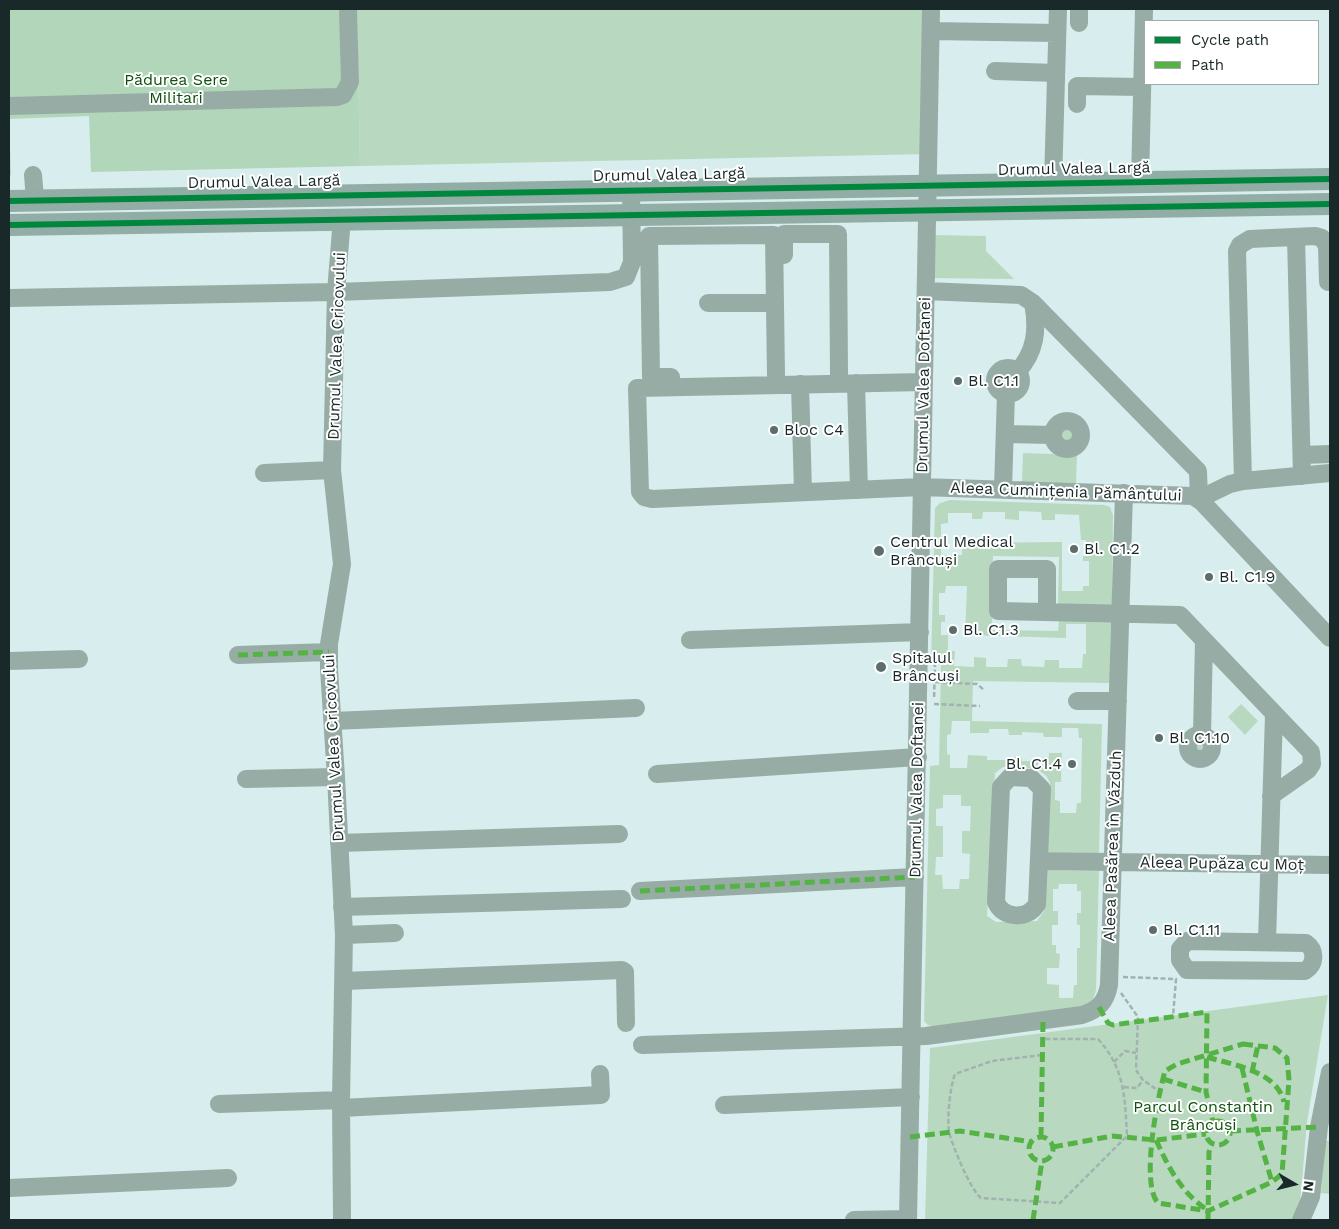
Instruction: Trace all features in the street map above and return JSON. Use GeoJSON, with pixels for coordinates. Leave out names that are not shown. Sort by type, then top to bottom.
{"type":"FeatureCollection","features":[{"type":"Feature","properties":{"kind":"main road","name":"Drumul Valea Largă"},"geometry":{"type":"LineString","coordinates":[[9,201],[35,199],[1330,179]]}},
{"type":"Feature","properties":{"kind":"main road"},"geometry":{"type":"LineString","coordinates":[[9,226],[342,218],[1330,204]]}},
{"type":"Feature","properties":{"kind":"street"},"geometry":{"type":"LineString","coordinates":[[9,106],[337,97],[343,94],[350,82],[348,9]]}},
{"type":"Feature","properties":{"kind":"street"},"geometry":{"type":"LineString","coordinates":[[928,185],[931,9]]}},
{"type":"Feature","properties":{"kind":"street"},"geometry":{"type":"LineString","coordinates":[[1053,183],[1058,9]]}},
{"type":"Feature","properties":{"kind":"street"},"geometry":{"type":"LineString","coordinates":[[1140,182],[1144,9]]}},
{"type":"Feature","properties":{"kind":"street"},"geometry":{"type":"LineString","coordinates":[[931,31],[1057,33]]}},
{"type":"Feature","properties":{"kind":"street"},"geometry":{"type":"LineString","coordinates":[[995,71],[1056,72]]}},
{"type":"Feature","properties":{"kind":"street"},"geometry":{"type":"LineString","coordinates":[[1077,104],[1077,86],[1142,87]]}},
{"type":"Feature","properties":{"kind":"street"},"geometry":{"type":"LineString","coordinates":[[33,174],[35,199]]}},
{"type":"Feature","properties":{"kind":"street","name":"Drumul Valea Doftanei"},"geometry":{"type":"LineString","coordinates":[[908,1219],[928,185]]}},
{"type":"Feature","properties":{"kind":"street"},"geometry":{"type":"LineString","coordinates":[[9,298],[336,292],[610,282],[626,277],[632,262],[631,190]]}},
{"type":"Feature","properties":{"kind":"street","name":"Drumul Valea Cricovului"},"geometry":{"type":"LineString","coordinates":[[342,218],[336,292],[332,470],[342,564],[329,652],[344,935],[341,1104],[342,1220]]}},
{"type":"Feature","properties":{"kind":"street"},"geometry":{"type":"LineString","coordinates":[[781,375],[775,303],[774,234],[649,236],[651,377],[781,375],[839,374],[924,378]]}},
{"type":"Feature","properties":{"kind":"street"},"geometry":{"type":"LineString","coordinates":[[781,375],[784,234],[838,234],[839,374]]}},
{"type":"Feature","properties":{"kind":"street"},"geometry":{"type":"LineString","coordinates":[[1243,481],[1235,257],[1240,245],[1250,239],[1315,236],[1325,241],[1328,282]]}},
{"type":"Feature","properties":{"kind":"street"},"geometry":{"type":"LineString","coordinates":[[1296,237],[1302,476]]}},
{"type":"Feature","properties":{"kind":"street"},"geometry":{"type":"LineString","coordinates":[[926,292],[1021,295],[1034,303],[1198,471],[1199,499],[1230,484],[1243,481],[1330,473]]}},
{"type":"Feature","properties":{"kind":"street"},"geometry":{"type":"LineString","coordinates":[[708,303],[775,303]]}},
{"type":"Feature","properties":{"kind":"street"},"geometry":{"type":"LineString","coordinates":[[1003,489],[1006,393],[996,387],[996,375],[1006,368],[1017,372],[1028,356],[1033,345],[1037,323],[1034,303]]}},
{"type":"Feature","properties":{"kind":"street"},"geometry":{"type":"LineString","coordinates":[[803,492],[800,384],[856,383],[924,378]]}},
{"type":"Feature","properties":{"kind":"street"},"geometry":{"type":"LineString","coordinates":[[856,383],[859,490]]}},
{"type":"Feature","properties":{"kind":"street","name":"Aleea Cumințenia Pământului"},"geometry":{"type":"LineString","coordinates":[[800,384],[638,388],[640,492],[644,497],[652,499],[921,487],[1186,495],[1199,499],[1330,638]]}},
{"type":"Feature","properties":{"kind":"street"},"geometry":{"type":"LineString","coordinates":[[1005,434],[1053,435]]}},
{"type":"Feature","properties":{"kind":"street"},"geometry":{"type":"LineString","coordinates":[[1302,455],[1330,454]]}},
{"type":"Feature","properties":{"kind":"street"},"geometry":{"type":"LineString","coordinates":[[264,473],[332,470]]}},
{"type":"Feature","properties":{"kind":"street","name":"Aleea Pasărea în Văzduh"},"geometry":{"type":"LineString","coordinates":[[642,1045],[913,1036],[1082,1015],[1099,1007],[1107,994],[1109,981],[1124,493]]}},
{"type":"Feature","properties":{"kind":"street"},"geometry":{"type":"LineString","coordinates":[[1047,612],[1180,615],[1311,752],[1313,758],[1308,770],[1271,796]]}},
{"type":"Feature","properties":{"kind":"street"},"geometry":{"type":"LineString","coordinates":[[690,640],[920,632]]}},
{"type":"Feature","properties":{"kind":"street"},"geometry":{"type":"LineString","coordinates":[[1202,734],[1204,640]]}},
{"type":"Feature","properties":{"kind":"street"},"geometry":{"type":"LineString","coordinates":[[238,655],[329,652]]}},
{"type":"Feature","properties":{"kind":"street"},"geometry":{"type":"LineString","coordinates":[[9,661],[78,659]]}},
{"type":"Feature","properties":{"kind":"street"},"geometry":{"type":"LineString","coordinates":[[1077,701],[1118,701]]}},
{"type":"Feature","properties":{"kind":"street"},"geometry":{"type":"LineString","coordinates":[[333,721],[636,708]]}},
{"type":"Feature","properties":{"kind":"street"},"geometry":{"type":"LineString","coordinates":[[1267,942],[1274,714]]}},
{"type":"Feature","properties":{"kind":"street"},"geometry":{"type":"LineString","coordinates":[[657,774],[918,757]]}},
{"type":"Feature","properties":{"kind":"street"},"geometry":{"type":"LineString","coordinates":[[246,779],[336,776]]}},
{"type":"Feature","properties":{"kind":"street"},"geometry":{"type":"LineString","coordinates":[[1010,777],[1031,778],[1042,789],[1039,861],[1037,904],[1033,911],[1026,915],[1005,914],[999,909],[996,902],[1001,787],[1010,777]]}},
{"type":"Feature","properties":{"kind":"street"},"geometry":{"type":"LineString","coordinates":[[339,844],[619,834]]}},
{"type":"Feature","properties":{"kind":"street","name":"Aleea Pupăza cu Moț"},"geometry":{"type":"LineString","coordinates":[[1039,861],[1330,865]]}},
{"type":"Feature","properties":{"kind":"street"},"geometry":{"type":"LineString","coordinates":[[640,891],[915,877]]}},
{"type":"Feature","properties":{"kind":"street"},"geometry":{"type":"LineString","coordinates":[[342,907],[622,899]]}},
{"type":"Feature","properties":{"kind":"street"},"geometry":{"type":"LineString","coordinates":[[344,935],[395,933]]}},
{"type":"Feature","properties":{"kind":"street"},"geometry":{"type":"LineString","coordinates":[[1187,941],[1267,942],[1306,943],[1313,953],[1313,962],[1310,968],[1305,971],[1186,970],[1180,960],[1180,949],[1187,941]]}},
{"type":"Feature","properties":{"kind":"street"},"geometry":{"type":"LineString","coordinates":[[344,981],[622,970],[625,972],[626,1023]]}},
{"type":"Feature","properties":{"kind":"street"},"geometry":{"type":"LineString","coordinates":[[1301,1220],[1311,1197],[1319,1127],[1330,1072]]}},
{"type":"Feature","properties":{"kind":"street"},"geometry":{"type":"LineString","coordinates":[[219,1104],[341,1104],[601,1095],[600,1074]]}},
{"type":"Feature","properties":{"kind":"street"},"geometry":{"type":"LineString","coordinates":[[724,1105],[911,1098]]}},
{"type":"Feature","properties":{"kind":"street"},"geometry":{"type":"LineString","coordinates":[[9,1188],[228,1178]]}},
{"type":"Feature","properties":{"kind":"street"},"geometry":{"type":"LineString","coordinates":[[854,1220],[908,1219]]}},
{"type":"Feature","properties":{"kind":"path"},"geometry":{"type":"LineString","coordinates":[[935,682],[977,684],[984,690]]}},
{"type":"Feature","properties":{"kind":"path"},"geometry":{"type":"LineString","coordinates":[[934,704],[980,706]]}},
{"type":"Feature","properties":{"kind":"path"},"geometry":{"type":"LineString","coordinates":[[1109,981],[1176,979],[1173,1018]]}},
{"type":"Feature","properties":{"kind":"path"},"geometry":{"type":"LineString","coordinates":[[1109,981],[1124,995],[1138,1017],[1136,1070],[1143,1080],[1160,1092]]}},
{"type":"Feature","properties":{"kind":"path"},"geometry":{"type":"LineString","coordinates":[[1042,1055],[992,1061],[955,1074],[952,1084],[949,1132],[972,1189],[980,1198],[1060,1203],[1127,1136],[1124,1087],[1114,1062],[1098,1039],[1043,1039]]}},
{"type":"Feature","properties":{"kind":"path"},"geometry":{"type":"LineString","coordinates":[[1114,1062],[1125,1051],[1136,1053]]}},
{"type":"Feature","properties":{"kind":"path"},"geometry":{"type":"LineString","coordinates":[[1124,1087],[1137,1088],[1143,1080]]}},
{"type":"Feature","properties":{"kind":"green space","name":"Pădurea Sere Militari"},"geometry":{"type":"Polygon","coordinates":[[[9,9],[357,9],[360,166],[91,172],[89,116],[9,119],[9,9]]]}},
{"type":"Feature","properties":{"kind":"green space"},"geometry":{"type":"Polygon","coordinates":[[[357,9],[934,9],[928,154],[360,166],[357,9]]]}},
{"type":"Feature","properties":{"kind":"green space"},"geometry":{"type":"Polygon","coordinates":[[[9,119],[11,175],[9,176],[9,119]]]}},
{"type":"Feature","properties":{"kind":"green space"},"geometry":{"type":"Polygon","coordinates":[[[933,235],[986,236],[986,251],[1014,279],[932,278],[933,235]]]}},
{"type":"Feature","properties":{"kind":"green space"},"geometry":{"type":"Polygon","coordinates":[[[1067,427],[1073,429],[1075,435],[1073,441],[1067,443],[1061,441],[1059,435],[1061,429],[1067,427]]]}},
{"type":"Feature","properties":{"kind":"green space"},"geometry":{"type":"Polygon","coordinates":[[[1023,453],[1077,455],[1076,484],[1022,482],[1023,453]]]}},
{"type":"Feature","properties":{"kind":"green space"},"geometry":{"type":"Polygon","coordinates":[[[950,500],[1104,505],[1110,507],[1113,515],[1112,607],[1058,606],[1059,557],[993,556],[992,630],[1058,631],[1059,621],[1111,621],[1110,683],[973,681],[972,721],[1102,724],[1099,853],[1046,852],[1050,783],[1047,777],[1037,770],[1023,767],[1003,767],[995,773],[987,916],[996,922],[1037,921],[1044,911],[1045,870],[1099,871],[1096,990],[1093,1000],[1085,1006],[935,1027],[928,1025],[924,1021],[930,766],[939,765],[941,665],[931,664],[935,508],[940,503],[950,500]],[[1019,511],[1019,520],[1005,519],[1005,512],[983,512],[982,519],[972,519],[972,513],[948,513],[948,523],[941,524],[941,555],[962,555],[962,543],[1062,542],[1062,591],[1083,591],[1083,586],[1089,586],[1089,561],[1083,561],[1083,556],[1086,556],[1086,540],[1081,540],[1079,515],[1055,514],[1055,520],[1042,520],[1041,512],[1019,511]],[[946,586],[945,593],[939,593],[939,615],[945,615],[945,622],[941,622],[941,635],[948,635],[948,651],[955,651],[954,666],[974,667],[974,657],[986,658],[986,667],[1007,667],[1008,659],[1021,659],[1022,666],[1044,667],[1045,660],[1059,660],[1059,668],[1082,668],[1083,654],[1086,654],[1086,624],[1066,624],[1066,638],[965,635],[967,586],[946,586]],[[952,721],[951,734],[947,735],[947,754],[950,755],[950,768],[967,768],[968,755],[987,756],[987,760],[1008,760],[1009,757],[1021,757],[1022,761],[1043,761],[1043,757],[1049,757],[1049,753],[1062,753],[1061,782],[1055,782],[1055,800],[1060,801],[1060,813],[1076,813],[1077,803],[1081,803],[1082,738],[1079,738],[1078,728],[1062,728],[1062,737],[1044,737],[1043,733],[1022,732],[1022,735],[1009,735],[1008,729],[989,729],[989,733],[970,733],[970,721],[952,721]],[[943,795],[943,808],[936,809],[936,826],[943,826],[943,857],[936,857],[935,875],[942,875],[943,889],[959,889],[960,879],[969,879],[970,854],[962,853],[962,831],[970,831],[971,806],[961,806],[961,795],[943,795]],[[1059,884],[1058,889],[1053,889],[1053,911],[1058,911],[1058,925],[1052,925],[1052,945],[1056,945],[1056,953],[1060,954],[1059,968],[1047,968],[1047,984],[1059,985],[1059,998],[1073,998],[1074,985],[1077,985],[1077,948],[1080,948],[1080,925],[1077,925],[1077,913],[1081,913],[1081,891],[1077,891],[1077,884],[1059,884]]]}},
{"type":"Feature","properties":{"kind":"green space"},"geometry":{"type":"Polygon","coordinates":[[[1241,704],[1258,721],[1245,735],[1228,717],[1241,704]]]}},
{"type":"Feature","properties":{"kind":"green space"},"geometry":{"type":"Polygon","coordinates":[[[1197,740],[1203,740],[1207,747],[1203,754],[1197,754],[1193,750],[1193,744],[1197,740]]]}},
{"type":"Feature","properties":{"kind":"green space","name":"Parcul Constantin Brâncuși"},"geometry":{"type":"Polygon","coordinates":[[[1328,995],[1307,1122],[1299,1215],[1295,1220],[925,1220],[930,1048],[1328,995]]]}},
{"type":"Feature","properties":{"kind":"green space"},"geometry":{"type":"Polygon","coordinates":[[[1325,1141],[1330,1141],[1330,1194],[1321,1193],[1325,1141]]]}},
{"type":"Feature","properties":{"kind":"marked path"},"geometry":{"type":"LineString","coordinates":[[238,655],[329,652]]}},
{"type":"Feature","properties":{"kind":"marked path"},"geometry":{"type":"LineString","coordinates":[[640,891],[915,877]]}},
{"type":"Feature","properties":{"kind":"marked path"},"geometry":{"type":"LineString","coordinates":[[1099,1007],[1108,1023],[1113,1025],[1207,1012],[1206,1092],[1213,1122]]}},
{"type":"Feature","properties":{"kind":"marked path"},"geometry":{"type":"LineString","coordinates":[[1041,1137],[1043,1020]]}},
{"type":"Feature","properties":{"kind":"marked path"},"geometry":{"type":"LineString","coordinates":[[1243,1044],[1275,1048],[1287,1058],[1289,1080],[1282,1174],[1272,1182],[1208,1211],[1158,1203],[1153,1193],[1150,1159],[1158,1099],[1165,1071],[1177,1064],[1243,1044]]}},
{"type":"Feature","properties":{"kind":"marked path"},"geometry":{"type":"LineString","coordinates":[[1252,1072],[1258,1045]]}},
{"type":"Feature","properties":{"kind":"marked path"},"geometry":{"type":"LineString","coordinates":[[1207,1057],[1253,1071],[1263,1076],[1280,1091],[1284,1102]]}},
{"type":"Feature","properties":{"kind":"marked path"},"geometry":{"type":"LineString","coordinates":[[1242,1068],[1257,1131],[1272,1182]]}},
{"type":"Feature","properties":{"kind":"marked path"},"geometry":{"type":"LineString","coordinates":[[1163,1079],[1206,1092]]}},
{"type":"Feature","properties":{"kind":"marked path"},"geometry":{"type":"LineString","coordinates":[[1218,1121],[1227,1124],[1230,1133],[1227,1142],[1218,1145],[1209,1142],[1206,1133],[1209,1124],[1218,1121]]}},
{"type":"Feature","properties":{"kind":"marked path"},"geometry":{"type":"LineString","coordinates":[[1231,1131],[1319,1127]]}},
{"type":"Feature","properties":{"kind":"marked path"},"geometry":{"type":"LineString","coordinates":[[910,1137],[960,1131],[1032,1142]]}},
{"type":"Feature","properties":{"kind":"marked path"},"geometry":{"type":"LineString","coordinates":[[1053,1147],[1112,1136],[1156,1140],[1206,1134]]}},
{"type":"Feature","properties":{"kind":"marked path"},"geometry":{"type":"LineString","coordinates":[[1041,1137],[1049,1141],[1053,1149],[1049,1157],[1041,1161],[1033,1157],[1029,1149],[1033,1141],[1041,1137]]}},
{"type":"Feature","properties":{"kind":"marked path"},"geometry":{"type":"LineString","coordinates":[[1156,1140],[1182,1187],[1206,1209]]}},
{"type":"Feature","properties":{"kind":"marked path"},"geometry":{"type":"LineString","coordinates":[[1208,1220],[1209,1152],[1212,1144]]}},
{"type":"Feature","properties":{"kind":"marked path"},"geometry":{"type":"LineString","coordinates":[[1033,1220],[1042,1161]]}},
{"type":"Feature","properties":{"kind":"cycle path"},"geometry":{"type":"LineString","coordinates":[[9,201],[1330,179]]}},
{"type":"Feature","properties":{"kind":"cycle path"},"geometry":{"type":"LineString","coordinates":[[9,225],[1330,204]]}},
{"type":"Feature","properties":{"kind":"place","name":"Bl. C1.1"},"geometry":{"type":"Point","coordinates":[958,381]}},
{"type":"Feature","properties":{"kind":"place","name":"Bloc C4"},"geometry":{"type":"Point","coordinates":[774,430]}},
{"type":"Feature","properties":{"kind":"place","name":"Bl. C1.2"},"geometry":{"type":"Point","coordinates":[1074,549]}},
{"type":"Feature","properties":{"kind":"place","name":"Centrul Medical Brâncuși"},"geometry":{"type":"Point","coordinates":[879,551]}},
{"type":"Feature","properties":{"kind":"place","name":"Bl. C1.9"},"geometry":{"type":"Point","coordinates":[1209,577]}},
{"type":"Feature","properties":{"kind":"place","name":"Bl. C1.3"},"geometry":{"type":"Point","coordinates":[953,630]}},
{"type":"Feature","properties":{"kind":"place","name":"Spitalul Brâncuși"},"geometry":{"type":"Point","coordinates":[881,667]}},
{"type":"Feature","properties":{"kind":"place","name":"Bl. C1.10"},"geometry":{"type":"Point","coordinates":[1159,738]}},
{"type":"Feature","properties":{"kind":"place","name":"Bl. C1.4"},"geometry":{"type":"Point","coordinates":[1072,764]}},
{"type":"Feature","properties":{"kind":"place","name":"Bl. C1.11"},"geometry":{"type":"Point","coordinates":[1153,930]}}]}
